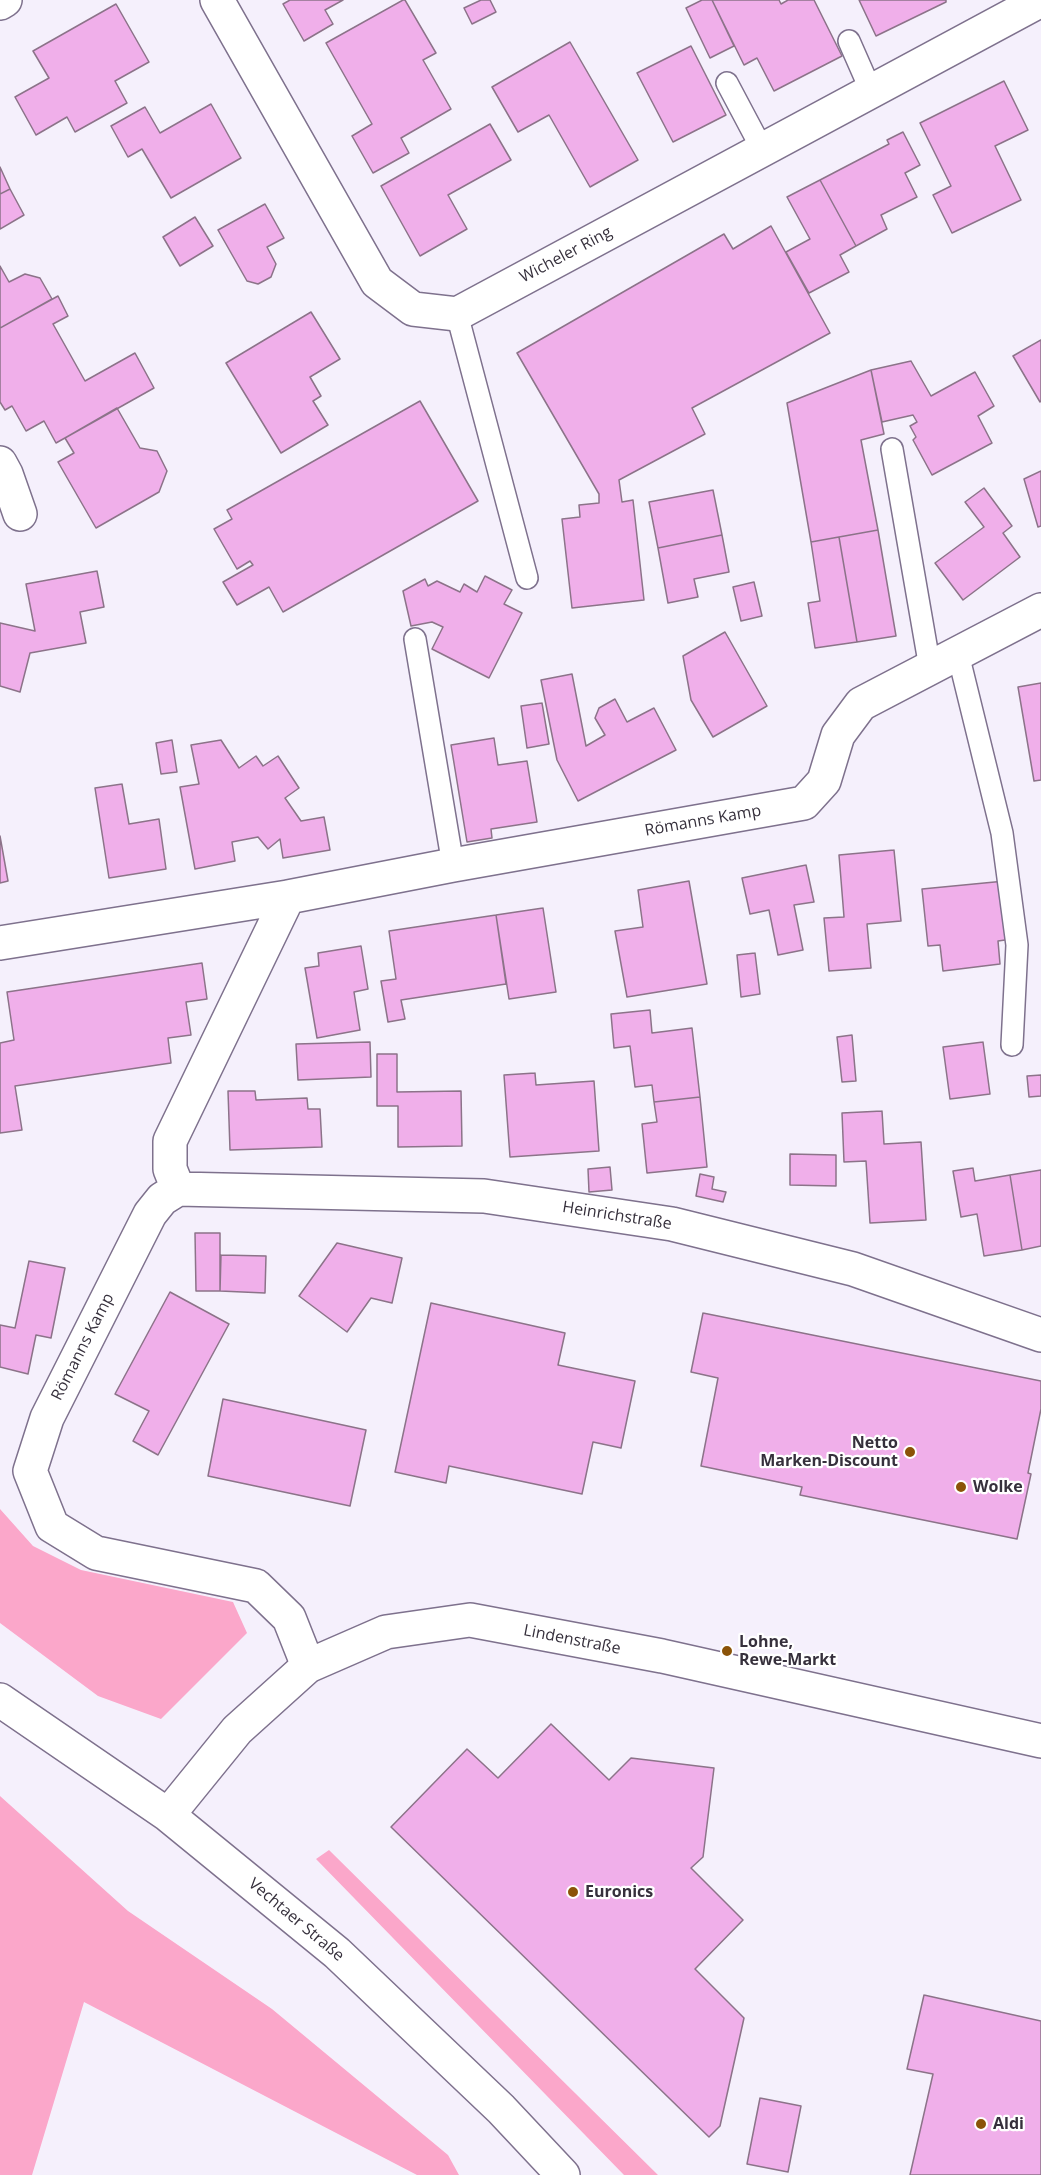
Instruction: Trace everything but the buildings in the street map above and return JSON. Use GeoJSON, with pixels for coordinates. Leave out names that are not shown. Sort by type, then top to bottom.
{"type":"FeatureCollection","features":[{"type":"Feature","properties":{"kind":"street"},"geometry":{"type":"LineString","coordinates":[[0,3],[5,0]]}},
{"type":"Feature","properties":{"kind":"street"},"geometry":{"type":"LineString","coordinates":[[217,0],[376,282],[413,309],[457,314]]}},
{"type":"Feature","properties":{"kind":"street","name":"Wicheler Ring"},"geometry":{"type":"LineString","coordinates":[[457,314],[1041,0]]}},
{"type":"Feature","properties":{"kind":"street"},"geometry":{"type":"LineString","coordinates":[[0,463],[20,514]]}},
{"type":"Feature","properties":{"kind":"street","name":"Römanns Kamp"},"geometry":{"type":"LineString","coordinates":[[0,943],[288,897],[453,864],[804,803],[825,781],[838,735],[861,704],[1041,610]]}},
{"type":"Feature","properties":{"kind":"street"},"geometry":{"type":"LineString","coordinates":[[178,1189],[170,1169],[170,1141],[288,897]]}},
{"type":"Feature","properties":{"kind":"street","name":"Römanns Kamp"},"geometry":{"type":"LineString","coordinates":[[178,1189],[162,1199],[150,1214],[47,1418],[30,1471],[52,1526],[96,1553],[256,1586],[289,1618],[308,1666]]}},
{"type":"Feature","properties":{"kind":"street","name":"Heinrichstraße"},"geometry":{"type":"LineString","coordinates":[[178,1189],[484,1196],[672,1224],[853,1269],[1041,1335]]}},
{"type":"Feature","properties":{"kind":"street","name":"Lindenstraße"},"geometry":{"type":"LineString","coordinates":[[168,1815],[237,1730],[308,1666],[386,1632],[470,1620],[662,1656],[1041,1741]]}},
{"type":"Feature","properties":{"kind":"street","name":"Vechtaer Straße"},"geometry":{"type":"LineString","coordinates":[[0,1700],[168,1815],[337,1953],[501,2109],[564,2175]]}},
{"type":"Feature","properties":{"kind":"lane"},"geometry":{"type":"LineString","coordinates":[[849,41],[871,91]]}},
{"type":"Feature","properties":{"kind":"lane"},"geometry":{"type":"LineString","coordinates":[[727,83],[762,149]]}},
{"type":"Feature","properties":{"kind":"lane"},"geometry":{"type":"LineString","coordinates":[[457,314],[528,578]]}},
{"type":"Feature","properties":{"kind":"lane"},"geometry":{"type":"LineString","coordinates":[[892,449],[944,661],[1002,833],[1017,945],[1012,1046]]}},
{"type":"Feature","properties":{"kind":"lane"},"geometry":{"type":"LineString","coordinates":[[415,639],[453,864]]}},
{"type":"Feature","properties":{"kind":"shaded area"},"geometry":{"type":"Polygon","coordinates":[[[0,1509],[33,1546],[81,1570],[233,1602],[247,1633],[161,1719],[98,1696],[0,1623],[0,1509]]]}},
{"type":"Feature","properties":{"kind":"shaded area"},"geometry":{"type":"Polygon","coordinates":[[[0,1796],[128,1911],[272,2009],[448,2155],[459,2175],[417,2175],[84,2002],[32,2175],[0,2175],[0,1796]]]}},
{"type":"Feature","properties":{"kind":"shaded area"},"geometry":{"type":"Polygon","coordinates":[[[329,1850],[658,2175],[624,2175],[316,1859],[329,1850]]]}},
{"type":"Feature","properties":{"kind":"place","name":"Netto Marken-Discount"},"geometry":{"type":"Point","coordinates":[910,1452]}},
{"type":"Feature","properties":{"kind":"place","name":"Wolke"},"geometry":{"type":"Point","coordinates":[961,1487]}},
{"type":"Feature","properties":{"kind":"place","name":"Lohne, Rewe-Markt"},"geometry":{"type":"Point","coordinates":[727,1651]}},
{"type":"Feature","properties":{"kind":"place","name":"Euronics"},"geometry":{"type":"Point","coordinates":[573,1892]}},
{"type":"Feature","properties":{"kind":"place","name":"Aldi"},"geometry":{"type":"Point","coordinates":[981,2124]}}]}
